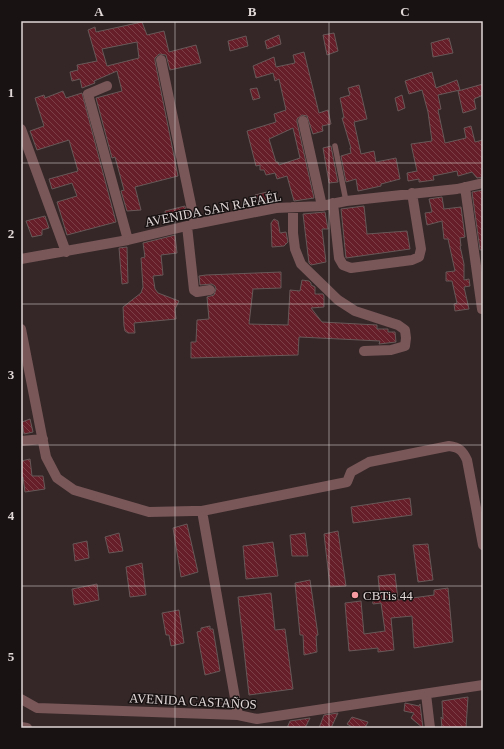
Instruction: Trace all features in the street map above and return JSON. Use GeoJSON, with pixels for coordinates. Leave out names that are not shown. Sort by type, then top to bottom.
{"type":"FeatureCollection","features":[{"type":"Feature","properties":{"kind":"street"},"geometry":{"type":"LineString","coordinates":[[161,60],[191,225],[194,290],[197,292],[210,290]]}},
{"type":"Feature","properties":{"kind":"street"},"geometry":{"type":"LineString","coordinates":[[107,86],[88,94],[128,240]]}},
{"type":"Feature","properties":{"kind":"street"},"geometry":{"type":"LineString","coordinates":[[303,121],[322,206]]}},
{"type":"Feature","properties":{"kind":"street"},"geometry":{"type":"LineString","coordinates":[[21,129],[66,252]]}},
{"type":"Feature","properties":{"kind":"street","name":"AVENIDA SAN RAFAÉL"},"geometry":{"type":"LineString","coordinates":[[21,259],[128,240],[191,225],[276,208],[322,206],[346,201],[465,188],[483,183]]}},
{"type":"Feature","properties":{"kind":"street"},"geometry":{"type":"LineString","coordinates":[[465,188],[482,309]]}},
{"type":"Feature","properties":{"kind":"street"},"geometry":{"type":"LineString","coordinates":[[334,203],[339,258],[343,265],[351,268],[412,260],[419,257],[421,249],[412,193]]}},
{"type":"Feature","properties":{"kind":"street"},"geometry":{"type":"LineString","coordinates":[[293,207],[293,233],[295,249],[301,264],[338,300],[355,311],[398,326],[405,330],[405,346],[391,350],[364,351]]}},
{"type":"Feature","properties":{"kind":"street"},"geometry":{"type":"LineString","coordinates":[[21,329],[46,457],[57,478],[74,490],[149,512],[202,511],[347,482],[351,472],[369,462],[449,446],[457,447],[461,450],[467,460],[483,545]]}},
{"type":"Feature","properties":{"kind":"street"},"geometry":{"type":"LineString","coordinates":[[21,441],[43,439]]}},
{"type":"Feature","properties":{"kind":"street"},"geometry":{"type":"LineString","coordinates":[[202,511],[238,715]]}},
{"type":"Feature","properties":{"kind":"street","name":"AVENIDA CASTAÑOS"},"geometry":{"type":"LineString","coordinates":[[21,699],[37,708],[238,715],[255,723],[483,685]]}},
{"type":"Feature","properties":{"kind":"street"},"geometry":{"type":"LineString","coordinates":[[426,694],[430,728]]}},
{"type":"Feature","properties":{"kind":"street"},"geometry":{"type":"LineString","coordinates":[[21,727],[26,728]]}},
{"type":"Feature","properties":{"kind":"lane"},"geometry":{"type":"LineString","coordinates":[[335,146],[346,201]]}},
{"type":"Feature","properties":{"kind":"building"},"geometry":{"type":"Polygon","coordinates":[[[142,22],[147,35],[164,31],[169,52],[196,45],[201,63],[170,70],[166,55],[159,54],[155,58],[178,176],[135,187],[141,210],[127,211],[121,191],[124,190],[115,157],[112,158],[96,98],[122,91],[117,71],[82,88],[80,79],[72,81],[70,72],[78,70],[77,65],[97,61],[88,30],[95,27],[96,32],[142,22]],[[137,42],[102,49],[107,66],[139,58],[137,42]]]}},
{"type":"Feature","properties":{"kind":"building"},"geometry":{"type":"Polygon","coordinates":[[[334,33],[338,51],[327,55],[323,35],[334,33]]]}},
{"type":"Feature","properties":{"kind":"building"},"geometry":{"type":"Polygon","coordinates":[[[279,35],[281,44],[267,49],[265,41],[279,35]]]}},
{"type":"Feature","properties":{"kind":"building"},"geometry":{"type":"Polygon","coordinates":[[[246,36],[248,46],[230,51],[228,41],[246,36]]]}},
{"type":"Feature","properties":{"kind":"building"},"geometry":{"type":"Polygon","coordinates":[[[449,38],[453,53],[433,57],[431,43],[449,38]]]}},
{"type":"Feature","properties":{"kind":"building"},"geometry":{"type":"Polygon","coordinates":[[[304,52],[319,113],[328,110],[331,124],[322,126],[323,131],[313,134],[307,116],[302,115],[297,119],[314,198],[294,201],[287,176],[277,179],[275,173],[266,175],[264,170],[260,170],[260,165],[256,166],[247,131],[276,122],[274,114],[286,110],[279,79],[275,81],[273,73],[256,78],[253,66],[274,57],[276,67],[295,63],[293,55],[304,52]],[[293,128],[269,139],[276,162],[278,162],[279,165],[300,158],[293,128]]]}},
{"type":"Feature","properties":{"kind":"building"},"geometry":{"type":"Polygon","coordinates":[[[432,72],[436,88],[457,80],[460,90],[438,95],[441,109],[438,110],[445,143],[466,138],[464,128],[471,126],[475,142],[483,140],[483,177],[477,178],[472,172],[458,176],[457,171],[433,176],[434,180],[419,182],[419,179],[408,181],[407,173],[417,171],[411,144],[432,141],[428,112],[422,90],[409,94],[405,81],[432,72]]]}},
{"type":"Feature","properties":{"kind":"building"},"geometry":{"type":"Polygon","coordinates":[[[483,84],[483,95],[474,99],[476,109],[463,113],[458,91],[483,84]]]}},
{"type":"Feature","properties":{"kind":"building"},"geometry":{"type":"Polygon","coordinates":[[[359,85],[367,119],[354,122],[361,154],[374,151],[376,162],[396,158],[400,179],[381,184],[381,186],[358,191],[356,179],[346,182],[341,156],[351,153],[351,148],[342,118],[344,118],[340,98],[350,95],[348,88],[359,85]]]}},
{"type":"Feature","properties":{"kind":"building"},"geometry":{"type":"Polygon","coordinates":[[[257,88],[260,98],[253,100],[250,89],[257,88]]]}},
{"type":"Feature","properties":{"kind":"building"},"geometry":{"type":"Polygon","coordinates":[[[63,91],[66,98],[82,93],[116,222],[67,235],[57,202],[77,196],[72,183],[52,189],[49,179],[78,171],[69,140],[37,150],[30,131],[44,126],[35,98],[44,95],[45,98],[63,91]]]}},
{"type":"Feature","properties":{"kind":"building"},"geometry":{"type":"Polygon","coordinates":[[[402,95],[405,108],[398,111],[395,98],[402,95]]]}},
{"type":"Feature","properties":{"kind":"building"},"geometry":{"type":"Polygon","coordinates":[[[331,146],[338,182],[329,183],[323,148],[331,146]]]}},
{"type":"Feature","properties":{"kind":"building"},"geometry":{"type":"Polygon","coordinates":[[[483,190],[483,250],[480,250],[472,192],[483,190]]]}},
{"type":"Feature","properties":{"kind":"building"},"geometry":{"type":"Polygon","coordinates":[[[271,191],[272,200],[257,204],[255,195],[271,191]]]}},
{"type":"Feature","properties":{"kind":"building"},"geometry":{"type":"Polygon","coordinates":[[[442,197],[444,209],[461,207],[465,237],[460,238],[460,246],[464,264],[464,280],[469,279],[470,286],[464,287],[469,309],[455,311],[454,304],[457,303],[452,281],[446,281],[446,272],[455,271],[448,239],[444,239],[442,221],[427,225],[425,213],[432,212],[429,199],[442,197]]]}},
{"type":"Feature","properties":{"kind":"building"},"geometry":{"type":"Polygon","coordinates":[[[185,206],[186,212],[166,218],[165,211],[185,206]]]}},
{"type":"Feature","properties":{"kind":"building"},"geometry":{"type":"Polygon","coordinates":[[[364,206],[367,234],[407,231],[410,249],[346,258],[341,209],[364,206]]]}},
{"type":"Feature","properties":{"kind":"building"},"geometry":{"type":"Polygon","coordinates":[[[325,212],[328,229],[322,229],[326,262],[311,265],[309,263],[303,214],[325,212]]]}},
{"type":"Feature","properties":{"kind":"building"},"geometry":{"type":"Polygon","coordinates":[[[45,216],[49,228],[42,230],[42,235],[32,237],[26,221],[45,216]]]}},
{"type":"Feature","properties":{"kind":"building"},"geometry":{"type":"Polygon","coordinates":[[[274,219],[278,221],[280,233],[286,232],[288,242],[284,246],[272,247],[271,223],[274,219]]]}},
{"type":"Feature","properties":{"kind":"building"},"geometry":{"type":"Polygon","coordinates":[[[175,235],[177,253],[161,255],[163,275],[153,276],[155,289],[158,293],[179,301],[175,309],[176,319],[134,323],[135,333],[128,333],[125,331],[124,326],[123,307],[141,293],[143,287],[141,258],[145,257],[143,243],[175,235]]]}},
{"type":"Feature","properties":{"kind":"building"},"geometry":{"type":"Polygon","coordinates":[[[127,247],[128,283],[122,284],[119,248],[127,247]]]}},
{"type":"Feature","properties":{"kind":"building"},"geometry":{"type":"Polygon","coordinates":[[[281,272],[281,288],[253,289],[249,324],[288,325],[290,290],[300,291],[302,280],[309,281],[311,285],[315,287],[315,294],[323,294],[324,296],[324,307],[311,308],[322,322],[377,325],[377,329],[388,329],[388,332],[395,332],[396,342],[379,344],[380,341],[299,337],[298,355],[191,358],[191,342],[196,342],[197,320],[209,319],[207,297],[214,295],[216,289],[212,284],[200,285],[199,276],[281,272]]]}},
{"type":"Feature","properties":{"kind":"building"},"geometry":{"type":"Polygon","coordinates":[[[30,419],[33,432],[24,434],[22,422],[30,419]]]}},
{"type":"Feature","properties":{"kind":"building"},"geometry":{"type":"Polygon","coordinates":[[[30,459],[32,476],[43,476],[45,489],[25,492],[23,477],[21,478],[21,461],[30,459]]]}},
{"type":"Feature","properties":{"kind":"building"},"geometry":{"type":"Polygon","coordinates":[[[410,498],[412,515],[353,523],[351,507],[410,498]]]}},
{"type":"Feature","properties":{"kind":"building"},"geometry":{"type":"Polygon","coordinates":[[[187,524],[198,572],[181,577],[173,528],[187,524]]]}},
{"type":"Feature","properties":{"kind":"building"},"geometry":{"type":"Polygon","coordinates":[[[338,531],[346,586],[330,587],[324,534],[338,531]]]}},
{"type":"Feature","properties":{"kind":"building"},"geometry":{"type":"Polygon","coordinates":[[[119,533],[123,551],[109,553],[105,537],[119,533]]]}},
{"type":"Feature","properties":{"kind":"building"},"geometry":{"type":"Polygon","coordinates":[[[305,533],[308,556],[292,556],[290,535],[305,533]]]}},
{"type":"Feature","properties":{"kind":"building"},"geometry":{"type":"Polygon","coordinates":[[[87,541],[89,558],[75,561],[73,544],[87,541]]]}},
{"type":"Feature","properties":{"kind":"building"},"geometry":{"type":"Polygon","coordinates":[[[273,542],[278,576],[246,579],[243,546],[273,542]]]}},
{"type":"Feature","properties":{"kind":"building"},"geometry":{"type":"Polygon","coordinates":[[[428,544],[433,580],[418,582],[413,545],[428,544]]]}},
{"type":"Feature","properties":{"kind":"building"},"geometry":{"type":"Polygon","coordinates":[[[142,563],[146,595],[130,597],[126,567],[142,563]]]}},
{"type":"Feature","properties":{"kind":"building"},"geometry":{"type":"Polygon","coordinates":[[[395,574],[398,600],[434,595],[434,590],[448,588],[453,642],[414,648],[412,616],[391,618],[394,650],[378,652],[378,648],[349,651],[345,603],[361,601],[364,634],[385,631],[381,603],[373,604],[372,597],[380,596],[378,576],[395,574]]]}},
{"type":"Feature","properties":{"kind":"building"},"geometry":{"type":"Polygon","coordinates":[[[310,580],[318,635],[316,636],[317,652],[304,655],[303,635],[300,635],[295,583],[310,580]]]}},
{"type":"Feature","properties":{"kind":"building"},"geometry":{"type":"Polygon","coordinates":[[[97,584],[99,600],[74,605],[72,589],[97,584]]]}},
{"type":"Feature","properties":{"kind":"building"},"geometry":{"type":"Polygon","coordinates":[[[271,593],[275,630],[285,629],[293,689],[249,695],[238,597],[271,593]]]}},
{"type":"Feature","properties":{"kind":"building"},"geometry":{"type":"Polygon","coordinates":[[[179,610],[184,643],[171,646],[169,635],[166,635],[162,613],[179,610]]]}},
{"type":"Feature","properties":{"kind":"building"},"geometry":{"type":"Polygon","coordinates":[[[210,626],[210,629],[213,629],[220,671],[205,675],[197,632],[201,631],[201,628],[210,626]]]}},
{"type":"Feature","properties":{"kind":"building"},"geometry":{"type":"Polygon","coordinates":[[[468,697],[466,728],[442,728],[442,701],[468,697]]]}},
{"type":"Feature","properties":{"kind":"building"},"geometry":{"type":"Polygon","coordinates":[[[405,703],[419,706],[420,704],[423,728],[411,718],[414,713],[404,711],[405,703]]]}},
{"type":"Feature","properties":{"kind":"building"},"geometry":{"type":"Polygon","coordinates":[[[338,713],[331,728],[319,728],[324,715],[338,713]]]}},
{"type":"Feature","properties":{"kind":"building"},"geometry":{"type":"Polygon","coordinates":[[[352,717],[368,722],[365,728],[354,728],[347,724],[352,717]]]}},
{"type":"Feature","properties":{"kind":"building"},"geometry":{"type":"Polygon","coordinates":[[[310,718],[305,728],[287,728],[290,721],[310,718]]]}},
{"type":"Feature","properties":{"kind":"place","name":"CBTis 44"},"geometry":{"type":"Point","coordinates":[355,595]}}]}
